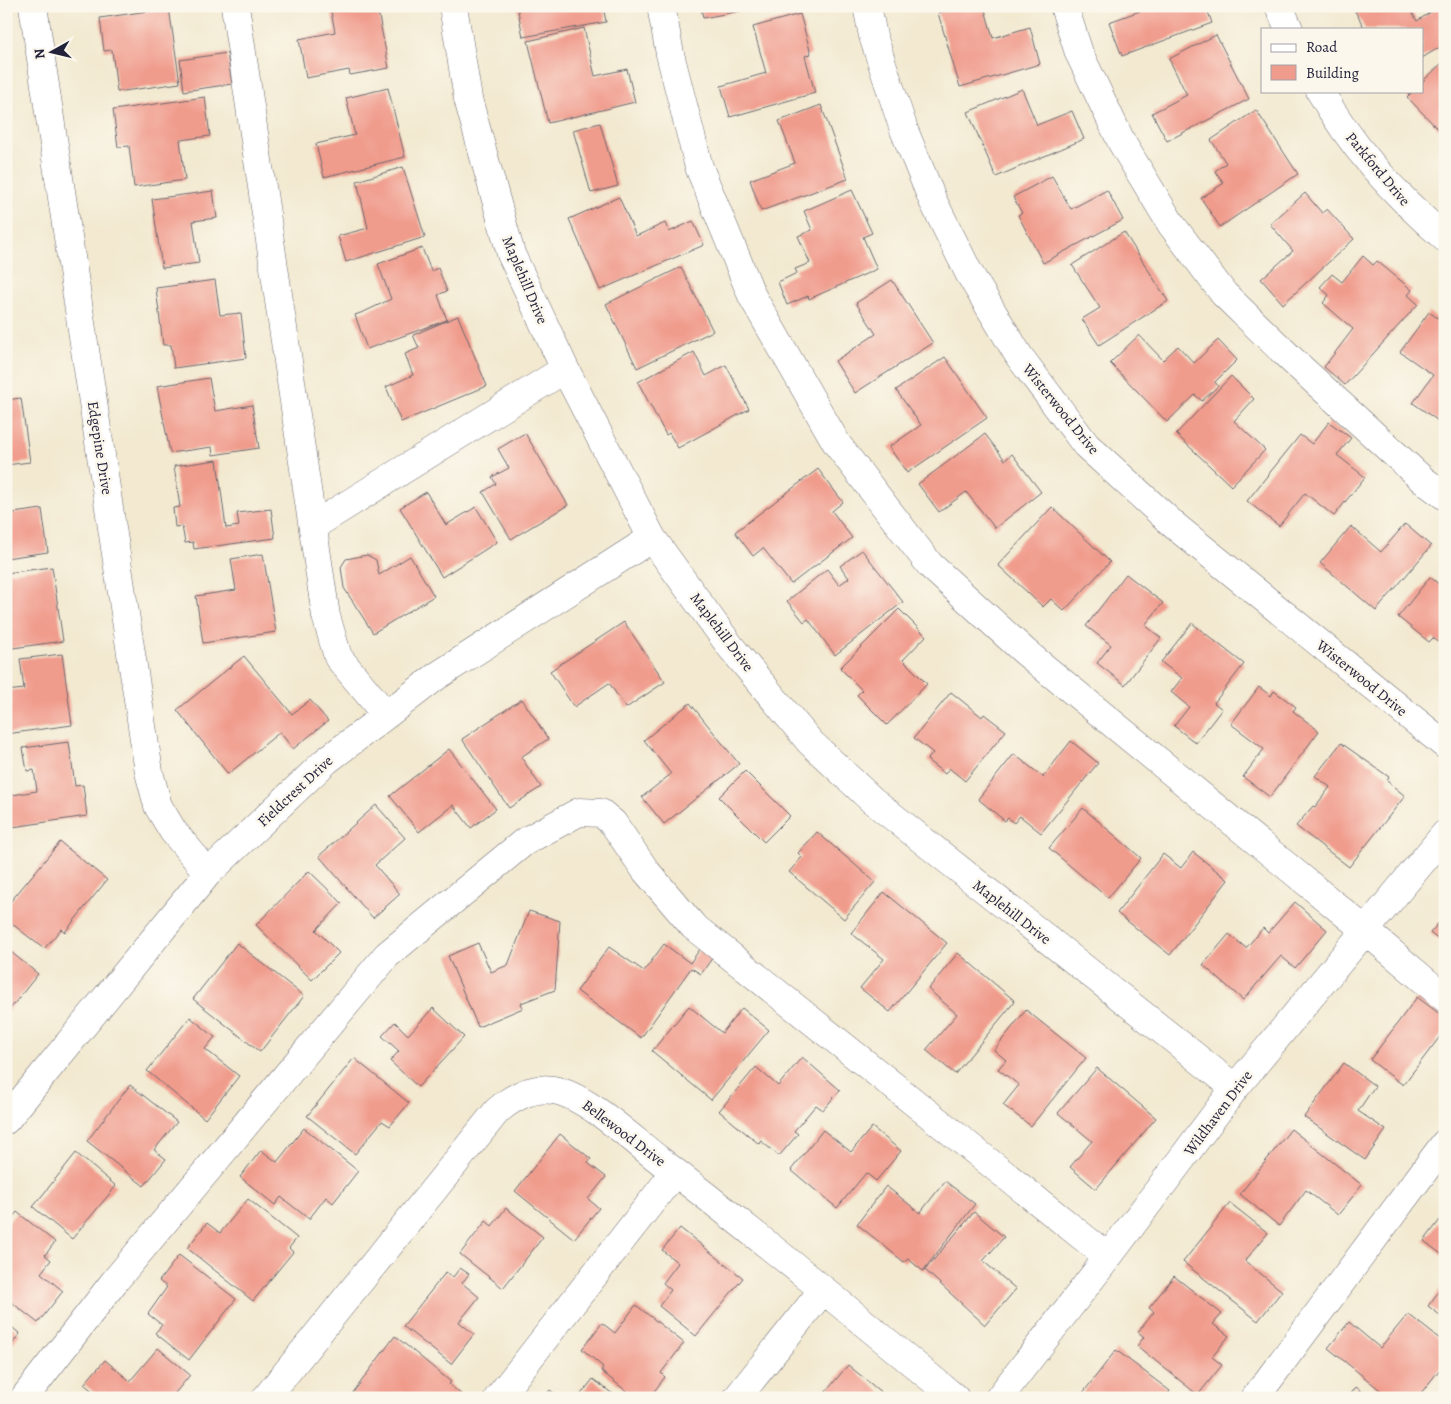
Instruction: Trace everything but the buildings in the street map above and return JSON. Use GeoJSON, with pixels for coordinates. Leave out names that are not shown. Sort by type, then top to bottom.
{"type":"FeatureCollection","features":[{"type":"Feature","properties":{"kind":"street","name":"Edgepine Drive"},"geometry":{"type":"LineString","coordinates":[[32,6],[149,772],[158,806],[173,831],[208,872]]}},
{"type":"Feature","properties":{"kind":"street"},"geometry":{"type":"LineString","coordinates":[[235,6],[326,616],[338,657],[386,715]]}},
{"type":"Feature","properties":{"kind":"street","name":"Maplehill Drive"},"geometry":{"type":"LineString","coordinates":[[453,6],[468,99],[511,254],[565,369],[652,538],[730,646],[810,742],[872,800],[1235,1088]]}},
{"type":"Feature","properties":{"kind":"street"},"geometry":{"type":"LineString","coordinates":[[661,6],[670,54],[699,167],[752,296],[837,444],[930,565],[1024,651],[1365,930],[1445,998]]}},
{"type":"Feature","properties":{"kind":"street","name":"Wisterwood Drive"},"geometry":{"type":"LineString","coordinates":[[867,6],[873,36],[904,130],[933,201],[969,273],[1019,356],[1086,445],[1175,526],[1445,745]]}},
{"type":"Feature","properties":{"kind":"street"},"geometry":{"type":"LineString","coordinates":[[1064,6],[1079,53],[1122,144],[1171,224],[1224,294],[1291,359],[1423,480],[1445,496]]}},
{"type":"Feature","properties":{"kind":"street"},"geometry":{"type":"LineString","coordinates":[[1279,6],[1288,28]]}},
{"type":"Feature","properties":{"kind":"street","name":"Parkford Drive"},"geometry":{"type":"LineString","coordinates":[[1321,92],[1364,157],[1416,214],[1445,238]]}},
{"type":"Feature","properties":{"kind":"street"},"geometry":{"type":"LineString","coordinates":[[314,526],[565,369]]}},
{"type":"Feature","properties":{"kind":"street","name":"Fieldcrest Drive"},"geometry":{"type":"LineString","coordinates":[[6,1120],[208,872],[326,761],[437,676],[652,538]]}},
{"type":"Feature","properties":{"kind":"street"},"geometry":{"type":"LineString","coordinates":[[24,1398],[114,1282],[387,955],[524,842],[578,812],[601,814],[613,823],[646,871],[693,926],[1108,1257]]}},
{"type":"Feature","properties":{"kind":"street","name":"Wildhaven Drive"},"geometry":{"type":"LineString","coordinates":[[999,1398],[1235,1088],[1445,834]]}},
{"type":"Feature","properties":{"kind":"street","name":"Bellewood Drive"},"geometry":{"type":"LineString","coordinates":[[266,1398],[497,1111],[510,1100],[531,1090],[557,1090],[581,1100],[675,1172],[955,1398]]}},
{"type":"Feature","properties":{"kind":"street"},"geometry":{"type":"LineString","coordinates":[[1255,1398],[1445,1143]]}},
{"type":"Feature","properties":{"kind":"street"},"geometry":{"type":"LineString","coordinates":[[498,1398],[675,1172]]}},
{"type":"Feature","properties":{"kind":"street"},"geometry":{"type":"LineString","coordinates":[[737,1398],[823,1290]]}}]}
